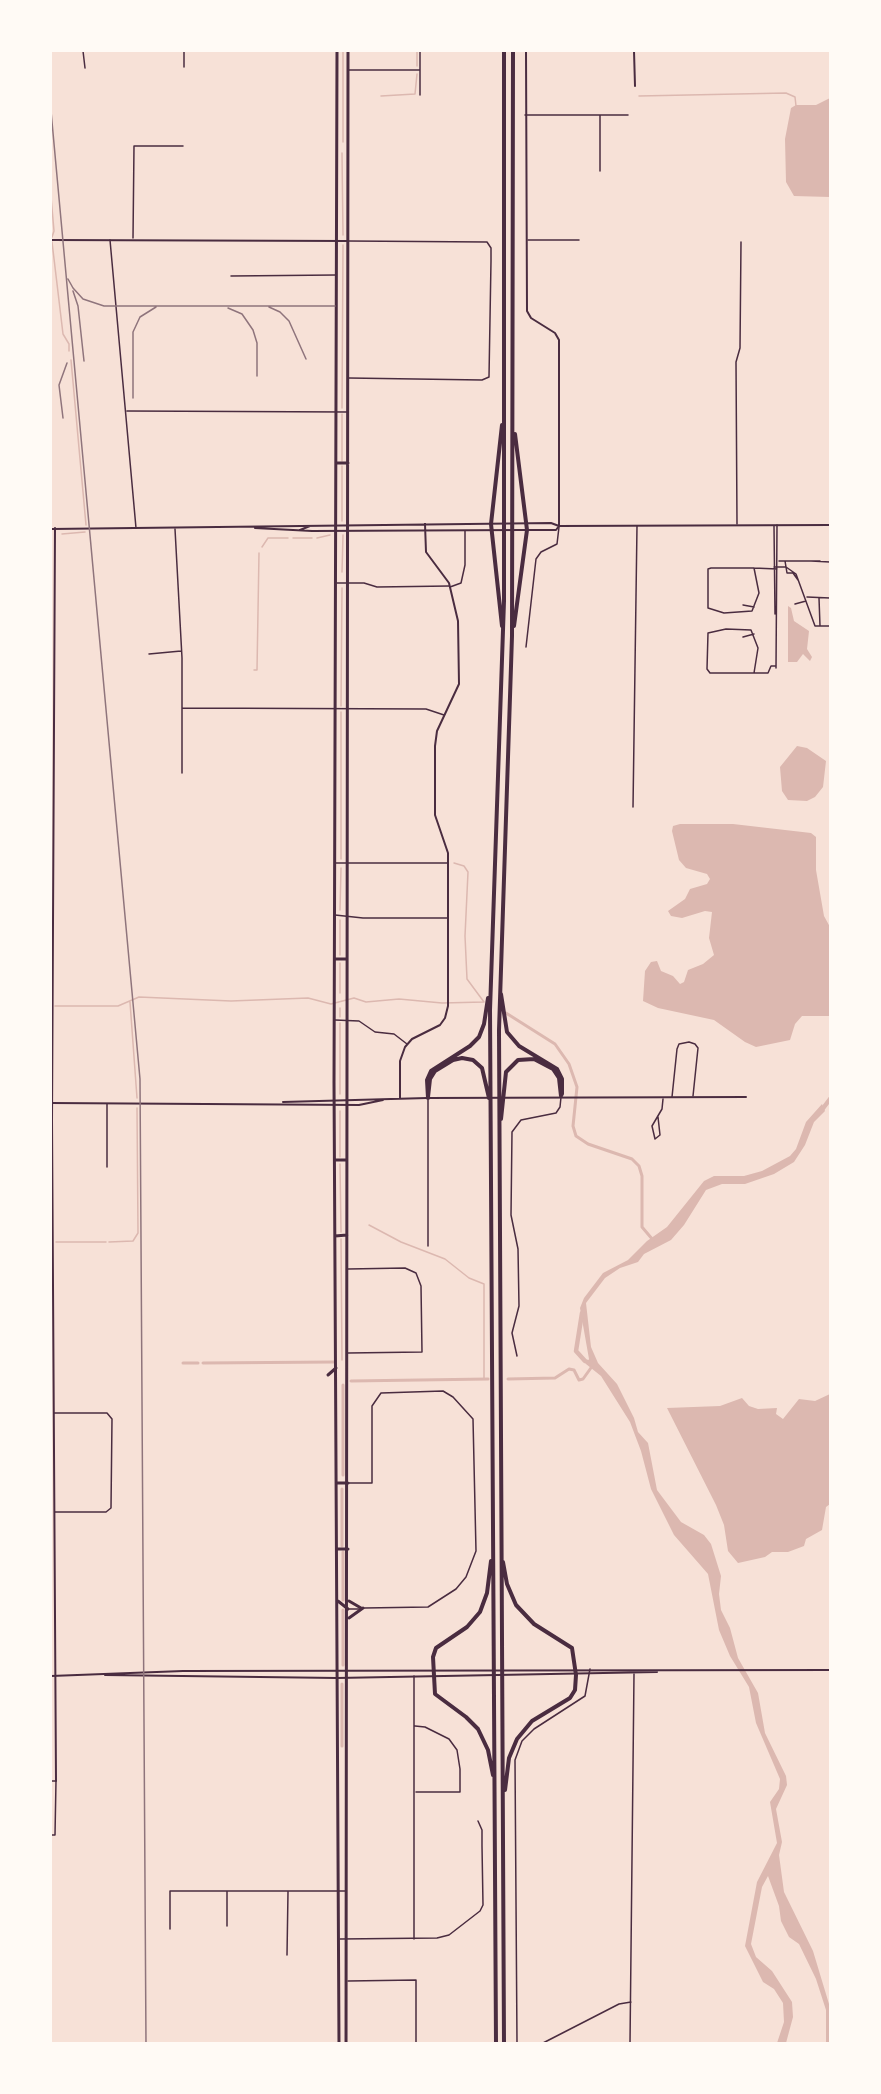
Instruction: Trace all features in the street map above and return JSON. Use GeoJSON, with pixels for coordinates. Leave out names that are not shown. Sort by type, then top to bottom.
{"type":"FeatureCollection","features":[{"type":"Feature","properties":{"kind":"highway"},"geometry":{"type":"LineString","coordinates":[[504,2043],[499,979],[512,636],[513,51]]}},
{"type":"Feature","properties":{"kind":"highway"},"geometry":{"type":"LineString","coordinates":[[496,2043],[491,986],[504,638],[504,52]]}},
{"type":"Feature","properties":{"kind":"highway"},"geometry":{"type":"LineString","coordinates":[[512,636],[527,530],[513,405]]}},
{"type":"Feature","properties":{"kind":"highway"},"geometry":{"type":"LineString","coordinates":[[504,413],[490,524],[504,638]]}},
{"type":"Feature","properties":{"kind":"highway"},"geometry":{"type":"LineString","coordinates":[[499,979],[507,1032],[519,1046],[557,1069],[562,1079],[561,1096]]}},
{"type":"Feature","properties":{"kind":"highway"},"geometry":{"type":"LineString","coordinates":[[428,1098],[427,1080],[431,1071],[470,1046],[481,1033],[491,986]]}},
{"type":"Feature","properties":{"kind":"highway"},"geometry":{"type":"LineString","coordinates":[[428,1098],[430,1079],[435,1071],[453,1060],[466,1058],[476,1061],[484,1072],[491,1110]]}},
{"type":"Feature","properties":{"kind":"highway"},"geometry":{"type":"LineString","coordinates":[[499,1137],[505,1078],[510,1066],[516,1061],[530,1058],[554,1069],[559,1078],[561,1096]]}},
{"type":"Feature","properties":{"kind":"highway"},"geometry":{"type":"LineString","coordinates":[[493,1542],[483,1605],[467,1627],[436,1648],[433,1657],[433,1676],[436,1697],[466,1716],[482,1734],[488,1750],[494,1785]]}},
{"type":"Feature","properties":{"kind":"highway"},"geometry":{"type":"LineString","coordinates":[[501,1545],[507,1584],[516,1605],[534,1624],[572,1648],[576,1669],[575,1690],[570,1698],[532,1721],[517,1739],[509,1758],[503,1802]]}},
{"type":"Feature","properties":{"kind":"main road"},"geometry":{"type":"LineString","coordinates":[[338,51],[334,1106],[339,2043]]}},
{"type":"Feature","properties":{"kind":"main road"},"geometry":{"type":"LineString","coordinates":[[346,2043],[348,1353],[345,1020],[348,51]]}},
{"type":"Feature","properties":{"kind":"main road"},"geometry":{"type":"LineString","coordinates":[[56,1781],[52,1441],[54,1413],[52,1354],[53,528],[255,528],[336,531],[556,530],[559,526],[559,340],[555,333],[528,314],[526,51]]}},
{"type":"Feature","properties":{"kind":"main road"},"geometry":{"type":"LineString","coordinates":[[634,51],[635,86]]}},
{"type":"Feature","properties":{"kind":"main road"},"geometry":{"type":"LineString","coordinates":[[337,148],[348,148]]}},
{"type":"Feature","properties":{"kind":"main road"},"geometry":{"type":"LineString","coordinates":[[51,240],[337,239],[348,241]]}},
{"type":"Feature","properties":{"kind":"main road"},"geometry":{"type":"LineString","coordinates":[[337,463],[348,463]]}},
{"type":"Feature","properties":{"kind":"main road"},"geometry":{"type":"LineString","coordinates":[[255,528],[310,525],[526,523],[556,523],[559,526],[830,525]]}},
{"type":"Feature","properties":{"kind":"main road"},"geometry":{"type":"LineString","coordinates":[[377,531],[386,528],[387,524]]}},
{"type":"Feature","properties":{"kind":"main road"},"geometry":{"type":"LineString","coordinates":[[392,530],[400,524]]}},
{"type":"Feature","properties":{"kind":"main road"},"geometry":{"type":"LineString","coordinates":[[400,1098],[400,1061],[407,1044],[440,1025],[446,1018],[448,1006],[448,862],[447,846],[435,810],[435,741],[459,684],[458,621],[450,587],[426,552],[425,524]]}},
{"type":"Feature","properties":{"kind":"main road"},"geometry":{"type":"LineString","coordinates":[[297,530],[310,528],[310,525]]}},
{"type":"Feature","properties":{"kind":"main road"},"geometry":{"type":"LineString","coordinates":[[335,959],[346,959]]}},
{"type":"Feature","properties":{"kind":"main road"},"geometry":{"type":"LineString","coordinates":[[274,1103],[400,1098],[746,1097]]}},
{"type":"Feature","properties":{"kind":"main road"},"geometry":{"type":"LineString","coordinates":[[52,1104],[274,1103],[334,1106],[372,1104],[383,1100]]}},
{"type":"Feature","properties":{"kind":"main road"},"geometry":{"type":"LineString","coordinates":[[335,1160],[346,1160]]}},
{"type":"Feature","properties":{"kind":"main road"},"geometry":{"type":"LineString","coordinates":[[335,1236],[346,1235]]}},
{"type":"Feature","properties":{"kind":"main road"},"geometry":{"type":"LineString","coordinates":[[328,1375],[337,1367]]}},
{"type":"Feature","properties":{"kind":"main road"},"geometry":{"type":"LineString","coordinates":[[337,1483],[348,1483]]}},
{"type":"Feature","properties":{"kind":"main road"},"geometry":{"type":"LineString","coordinates":[[337,1549],[348,1549]]}},
{"type":"Feature","properties":{"kind":"main road"},"geometry":{"type":"LineString","coordinates":[[337,1600],[348,1609]]}},
{"type":"Feature","properties":{"kind":"main road"},"geometry":{"type":"LineString","coordinates":[[348,1600],[354,1606],[363,1608]]}},
{"type":"Feature","properties":{"kind":"main road"},"geometry":{"type":"LineString","coordinates":[[348,1619],[363,1608]]}},
{"type":"Feature","properties":{"kind":"main road"},"geometry":{"type":"LineString","coordinates":[[53,1676],[183,1671],[590,1669],[634,1672]]}},
{"type":"Feature","properties":{"kind":"main road"},"geometry":{"type":"LineString","coordinates":[[394,1670],[395,1676]]}},
{"type":"Feature","properties":{"kind":"main road"},"geometry":{"type":"LineString","coordinates":[[406,1676],[413,1670]]}},
{"type":"Feature","properties":{"kind":"main road"},"geometry":{"type":"LineString","coordinates":[[105,1675],[337,1678],[830,1670]]}},
{"type":"Feature","properties":{"kind":"main road"},"geometry":{"type":"LineString","coordinates":[[339,1750],[346,1750]]}},
{"type":"Feature","properties":{"kind":"main road"},"geometry":{"type":"LineString","coordinates":[[339,1818],[346,1818]]}},
{"type":"Feature","properties":{"kind":"main road"},"geometry":{"type":"LineString","coordinates":[[339,1963],[346,1963]]}},
{"type":"Feature","properties":{"kind":"street"},"geometry":{"type":"LineString","coordinates":[[83,51],[85,68]]}},
{"type":"Feature","properties":{"kind":"street"},"geometry":{"type":"LineString","coordinates":[[184,51],[184,67]]}},
{"type":"Feature","properties":{"kind":"street"},"geometry":{"type":"LineString","coordinates":[[420,51],[420,95]]}},
{"type":"Feature","properties":{"kind":"street"},"geometry":{"type":"LineString","coordinates":[[348,70],[420,70]]}},
{"type":"Feature","properties":{"kind":"street"},"geometry":{"type":"LineString","coordinates":[[600,114],[600,171]]}},
{"type":"Feature","properties":{"kind":"street"},"geometry":{"type":"LineString","coordinates":[[525,115],[628,116]]}},
{"type":"Feature","properties":{"kind":"street"},"geometry":{"type":"LineString","coordinates":[[133,239],[134,146],[183,146]]}},
{"type":"Feature","properties":{"kind":"street"},"geometry":{"type":"LineString","coordinates":[[110,239],[136,528]]}},
{"type":"Feature","properties":{"kind":"street"},"geometry":{"type":"LineString","coordinates":[[527,240],[579,240]]}},
{"type":"Feature","properties":{"kind":"street"},"geometry":{"type":"LineString","coordinates":[[348,241],[487,242],[491,248],[489,377],[472,380],[356,380],[348,378]]}},
{"type":"Feature","properties":{"kind":"street"},"geometry":{"type":"LineString","coordinates":[[736,525],[736,363],[740,348],[741,242]]}},
{"type":"Feature","properties":{"kind":"street"},"geometry":{"type":"LineString","coordinates":[[231,276],[337,275]]}},
{"type":"Feature","properties":{"kind":"street"},"geometry":{"type":"LineString","coordinates":[[126,411],[348,412]]}},
{"type":"Feature","properties":{"kind":"street"},"geometry":{"type":"LineString","coordinates":[[776,525],[776,568]]}},
{"type":"Feature","properties":{"kind":"street"},"geometry":{"type":"LineString","coordinates":[[754,673],[758,648],[750,629],[708,633],[707,669],[710,673],[754,673],[768,673],[771,666],[776,667],[776,525]]}},
{"type":"Feature","properties":{"kind":"street"},"geometry":{"type":"LineString","coordinates":[[526,647],[536,559],[541,552],[557,544],[559,526]]}},
{"type":"Feature","properties":{"kind":"street"},"geometry":{"type":"LineString","coordinates":[[633,807],[637,526]]}},
{"type":"Feature","properties":{"kind":"street"},"geometry":{"type":"LineString","coordinates":[[175,528],[182,651],[182,773]]}},
{"type":"Feature","properties":{"kind":"street"},"geometry":{"type":"LineString","coordinates":[[336,582],[377,587],[450,587],[461,583],[465,565],[465,530]]}},
{"type":"Feature","properties":{"kind":"street"},"geometry":{"type":"LineString","coordinates":[[777,561],[830,562]]}},
{"type":"Feature","properties":{"kind":"street"},"geometry":{"type":"LineString","coordinates":[[785,561],[785,567]]}},
{"type":"Feature","properties":{"kind":"street"},"geometry":{"type":"LineString","coordinates":[[754,568],[759,593],[750,612],[724,613],[708,606],[708,569],[785,567],[799,580],[815,626],[830,626]]}},
{"type":"Feature","properties":{"kind":"street"},"geometry":{"type":"LineString","coordinates":[[819,598],[820,626]]}},
{"type":"Feature","properties":{"kind":"street"},"geometry":{"type":"LineString","coordinates":[[795,604],[806,599],[830,598]]}},
{"type":"Feature","properties":{"kind":"street"},"geometry":{"type":"LineString","coordinates":[[743,604],[754,607]]}},
{"type":"Feature","properties":{"kind":"street"},"geometry":{"type":"LineString","coordinates":[[743,637],[754,634]]}},
{"type":"Feature","properties":{"kind":"street"},"geometry":{"type":"LineString","coordinates":[[149,654],[182,651]]}},
{"type":"Feature","properties":{"kind":"street"},"geometry":{"type":"LineString","coordinates":[[182,708],[432,709],[444,715]]}},
{"type":"Feature","properties":{"kind":"street"},"geometry":{"type":"LineString","coordinates":[[335,862],[448,862]]}},
{"type":"Feature","properties":{"kind":"street"},"geometry":{"type":"LineString","coordinates":[[335,915],[363,918],[448,918]]}},
{"type":"Feature","properties":{"kind":"street"},"geometry":{"type":"LineString","coordinates":[[334,1020],[362,1022],[375,1032],[394,1034],[407,1044]]}},
{"type":"Feature","properties":{"kind":"street"},"geometry":{"type":"LineString","coordinates":[[672,1098],[677,1049],[682,1043],[689,1042],[698,1048],[693,1097]]}},
{"type":"Feature","properties":{"kind":"street"},"geometry":{"type":"LineString","coordinates":[[517,1356],[512,1333],[519,1306],[518,1249],[512,1215],[513,1132],[521,1120],[556,1113],[560,1107],[561,1096]]}},
{"type":"Feature","properties":{"kind":"street"},"geometry":{"type":"LineString","coordinates":[[428,1098],[428,1246]]}},
{"type":"Feature","properties":{"kind":"street"},"geometry":{"type":"LineString","coordinates":[[657,1117],[660,1135],[655,1139],[652,1126],[657,1117],[662,1109],[663,1098]]}},
{"type":"Feature","properties":{"kind":"street"},"geometry":{"type":"LineString","coordinates":[[107,1103],[107,1167]]}},
{"type":"Feature","properties":{"kind":"street"},"geometry":{"type":"LineString","coordinates":[[347,1269],[405,1268],[414,1272],[421,1282],[422,1352],[348,1353]]}},
{"type":"Feature","properties":{"kind":"street"},"geometry":{"type":"LineString","coordinates":[[348,1483],[372,1483],[372,1406],[377,1396],[389,1391],[437,1391],[450,1395],[474,1422],[474,1560],[466,1578],[456,1589],[428,1607],[348,1609]]}},
{"type":"Feature","properties":{"kind":"street"},"geometry":{"type":"LineString","coordinates":[[54,1413],[110,1415],[110,1510],[54,1512]]}},
{"type":"Feature","properties":{"kind":"street"},"geometry":{"type":"LineString","coordinates":[[517,2043],[515,1760],[520,1745],[534,1728],[585,1696],[590,1669]]}},
{"type":"Feature","properties":{"kind":"street"},"geometry":{"type":"LineString","coordinates":[[630,2043],[634,1672]]}},
{"type":"Feature","properties":{"kind":"street"},"geometry":{"type":"LineString","coordinates":[[414,1676],[416,1792],[414,1939]]}},
{"type":"Feature","properties":{"kind":"street"},"geometry":{"type":"LineString","coordinates":[[415,1726],[425,1727],[449,1739],[457,1750],[460,1792],[416,1792]]}},
{"type":"Feature","properties":{"kind":"street"},"geometry":{"type":"LineString","coordinates":[[51,1781],[56,1781],[56,1835],[51,1835]]}},
{"type":"Feature","properties":{"kind":"street"},"geometry":{"type":"LineString","coordinates":[[339,1940],[414,1939],[449,1935],[480,1911],[483,1905],[482,1837],[478,1821]]}},
{"type":"Feature","properties":{"kind":"street"},"geometry":{"type":"LineString","coordinates":[[170,1929],[170,1891],[346,1890]]}},
{"type":"Feature","properties":{"kind":"street"},"geometry":{"type":"LineString","coordinates":[[227,1891],[227,1926]]}},
{"type":"Feature","properties":{"kind":"street"},"geometry":{"type":"LineString","coordinates":[[287,1955],[288,1891]]}},
{"type":"Feature","properties":{"kind":"street"},"geometry":{"type":"LineString","coordinates":[[346,1981],[416,1980],[416,2043]]}},
{"type":"Feature","properties":{"kind":"street"},"geometry":{"type":"LineString","coordinates":[[543,2043],[619,2004],[631,2002]]}},
{"type":"Feature","properties":{"kind":"shaded area"},"geometry":{"type":"Polygon","coordinates":[[[830,98],[830,197],[794,196],[786,182],[785,139],[791,108],[796,105],[816,105],[830,98]]]}},
{"type":"Feature","properties":{"kind":"shaded area"},"geometry":{"type":"Polygon","coordinates":[[[788,606],[791,608],[794,621],[809,631],[807,649],[812,657],[810,661],[803,654],[797,662],[788,662],[788,606]]]}},
{"type":"Feature","properties":{"kind":"shaded area"},"geometry":{"type":"Polygon","coordinates":[[[797,746],[807,748],[826,761],[823,787],[815,797],[807,801],[788,800],[782,791],[780,767],[797,746]]]}},
{"type":"Feature","properties":{"kind":"shaded area"},"geometry":{"type":"Polygon","coordinates":[[[733,824],[811,833],[816,837],[816,870],[824,916],[830,927],[830,1016],[802,1016],[795,1024],[790,1040],[756,1047],[714,1020],[658,1008],[643,1001],[645,971],[651,962],[657,961],[661,971],[673,976],[680,984],[684,982],[688,970],[703,964],[714,955],[709,938],[712,912],[705,911],[682,918],[671,916],[668,911],[685,899],[690,889],[707,884],[710,879],[707,874],[686,868],[679,860],[672,831],[673,826],[733,824]]]}},
{"type":"Feature","properties":{"kind":"shaded area"},"geometry":{"type":"Polygon","coordinates":[[[822,1104],[825,1111],[814,1122],[805,1145],[794,1162],[774,1174],[745,1184],[722,1184],[706,1190],[684,1225],[671,1240],[644,1254],[638,1262],[620,1268],[605,1278],[586,1303],[591,1347],[598,1363],[617,1384],[634,1418],[638,1432],[648,1443],[657,1490],[681,1522],[704,1535],[711,1544],[721,1576],[719,1594],[721,1610],[730,1628],[738,1658],[758,1693],[765,1733],[786,1776],[787,1785],[776,1809],[782,1842],[779,1855],[784,1892],[813,1951],[829,2004],[830,2043],[826,2043],[826,2010],[816,1979],[799,1944],[789,1937],[781,1921],[779,1906],[768,1876],[762,1887],[751,1944],[756,1957],[772,1971],[792,2002],[793,2017],[786,2043],[777,2043],[784,2022],[783,2003],[774,1989],[763,1982],[745,1946],[757,1882],[777,1843],[770,1802],[779,1789],[780,1779],[756,1723],[749,1687],[730,1656],[719,1630],[708,1574],[674,1535],[651,1489],[641,1451],[630,1422],[601,1376],[586,1364],[589,1359],[580,1308],[584,1298],[603,1273],[628,1260],[647,1241],[667,1227],[704,1181],[714,1176],[744,1176],[762,1171],[790,1156],[796,1149],[806,1122],[822,1104]]]}},
{"type":"Feature","properties":{"kind":"shaded area"},"geometry":{"type":"Polygon","coordinates":[[[830,1394],[830,1504],[826,1507],[822,1530],[806,1539],[804,1546],[788,1552],[772,1552],[765,1557],[738,1563],[728,1551],[724,1525],[716,1505],[667,1408],[720,1406],[742,1398],[749,1406],[758,1409],[777,1408],[776,1414],[783,1419],[799,1399],[815,1401],[830,1394]]]}},
{"type":"Feature","properties":{"kind":"waterway"},"geometry":{"type":"LineString","coordinates":[[343,51],[343,142]]}},
{"type":"Feature","properties":{"kind":"waterway"},"geometry":{"type":"LineString","coordinates":[[417,51],[417,66]]}},
{"type":"Feature","properties":{"kind":"waterway"},"geometry":{"type":"LineString","coordinates":[[381,96],[415,94],[417,74]]}},
{"type":"Feature","properties":{"kind":"waterway"},"geometry":{"type":"LineString","coordinates":[[639,96],[786,93],[795,97],[796,106]]}},
{"type":"Feature","properties":{"kind":"waterway"},"geometry":{"type":"LineString","coordinates":[[342,153],[343,235]]}},
{"type":"Feature","properties":{"kind":"waterway"},"geometry":{"type":"LineString","coordinates":[[51,197],[54,231],[52,237]]}},
{"type":"Feature","properties":{"kind":"waterway"},"geometry":{"type":"LineString","coordinates":[[52,242],[63,334],[69,344],[69,351]]}},
{"type":"Feature","properties":{"kind":"waterway"},"geometry":{"type":"LineString","coordinates":[[342,408],[343,245]]}},
{"type":"Feature","properties":{"kind":"waterway"},"geometry":{"type":"LineString","coordinates":[[71,360],[86,525]]}},
{"type":"Feature","properties":{"kind":"waterway"},"geometry":{"type":"LineString","coordinates":[[342,414],[342,461]]}},
{"type":"Feature","properties":{"kind":"waterway"},"geometry":{"type":"LineString","coordinates":[[342,466],[342,521]]}},
{"type":"Feature","properties":{"kind":"waterway"},"geometry":{"type":"LineString","coordinates":[[62,534],[85,532]]}},
{"type":"Feature","properties":{"kind":"waterway"},"geometry":{"type":"LineString","coordinates":[[317,538],[330,535]]}},
{"type":"Feature","properties":{"kind":"waterway"},"geometry":{"type":"LineString","coordinates":[[342,572],[343,535]]}},
{"type":"Feature","properties":{"kind":"waterway"},"geometry":{"type":"LineString","coordinates":[[262,547],[268,538],[288,538]]}},
{"type":"Feature","properties":{"kind":"waterway"},"geometry":{"type":"LineString","coordinates":[[293,538],[312,538]]}},
{"type":"Feature","properties":{"kind":"waterway"},"geometry":{"type":"LineString","coordinates":[[254,670],[257,670],[259,553]]}},
{"type":"Feature","properties":{"kind":"waterway"},"geometry":{"type":"LineString","coordinates":[[341,706],[342,588]]}},
{"type":"Feature","properties":{"kind":"waterway"},"geometry":{"type":"LineString","coordinates":[[341,712],[341,859]]}},
{"type":"Feature","properties":{"kind":"waterway"},"geometry":{"type":"LineString","coordinates":[[55,1006],[118,1006],[139,997],[231,1001],[308,998],[331,1004],[354,998],[366,1002],[399,999],[442,1003],[484,1002],[467,979],[465,936],[468,872],[464,866],[454,863]]}},
{"type":"Feature","properties":{"kind":"waterway"},"geometry":{"type":"LineString","coordinates":[[340,910],[341,868]]}},
{"type":"Feature","properties":{"kind":"waterway"},"geometry":{"type":"LineString","coordinates":[[340,920],[340,955]]}},
{"type":"Feature","properties":{"kind":"waterway"},"geometry":{"type":"LineString","coordinates":[[340,963],[340,993]]}},
{"type":"Feature","properties":{"kind":"waterway"},"geometry":{"type":"LineString","coordinates":[[130,1002],[137,1098]]}},
{"type":"Feature","properties":{"kind":"waterway"},"geometry":{"type":"LineString","coordinates":[[340,1008],[340,1017]]}},
{"type":"Feature","properties":{"kind":"waterway"},"geometry":{"type":"LineString","coordinates":[[506,1013],[555,1044],[569,1064],[577,1087],[573,1126],[576,1136],[588,1144],[632,1159],[639,1166],[642,1176],[642,1227],[653,1240]]}},
{"type":"Feature","properties":{"kind":"waterway"},"geometry":{"type":"LineString","coordinates":[[340,1023],[340,1094]]}},
{"type":"Feature","properties":{"kind":"waterway"},"geometry":{"type":"LineString","coordinates":[[821,1111],[830,1099]]}},
{"type":"Feature","properties":{"kind":"waterway"},"geometry":{"type":"LineString","coordinates":[[109,1242],[133,1241],[138,1233],[137,1108]]}},
{"type":"Feature","properties":{"kind":"waterway"},"geometry":{"type":"LineString","coordinates":[[340,1111],[340,1157]]}},
{"type":"Feature","properties":{"kind":"waterway"},"geometry":{"type":"LineString","coordinates":[[340,1164],[341,1232]]}},
{"type":"Feature","properties":{"kind":"waterway"},"geometry":{"type":"LineString","coordinates":[[369,1225],[401,1242],[445,1259],[469,1278],[484,1284],[484,1379]]}},
{"type":"Feature","properties":{"kind":"waterway"},"geometry":{"type":"LineString","coordinates":[[341,1239],[342,1360]]}},
{"type":"Feature","properties":{"kind":"waterway"},"geometry":{"type":"LineString","coordinates":[[56,1242],[106,1242]]}},
{"type":"Feature","properties":{"kind":"waterway"},"geometry":{"type":"LineString","coordinates":[[582,1313],[576,1351],[585,1361],[592,1364]]}},
{"type":"Feature","properties":{"kind":"waterway"},"geometry":{"type":"LineString","coordinates":[[203,1363],[334,1362]]}},
{"type":"Feature","properties":{"kind":"waterway"},"geometry":{"type":"LineString","coordinates":[[183,1363],[198,1363]]}},
{"type":"Feature","properties":{"kind":"waterway"},"geometry":{"type":"LineString","coordinates":[[508,1379],[555,1378],[569,1369],[574,1370],[579,1380],[583,1379],[593,1365]]}},
{"type":"Feature","properties":{"kind":"waterway"},"geometry":{"type":"LineString","coordinates":[[351,1381],[488,1379]]}},
{"type":"Feature","properties":{"kind":"waterway"},"geometry":{"type":"LineString","coordinates":[[343,1385],[343,1475]]}},
{"type":"Feature","properties":{"kind":"waterway"},"geometry":{"type":"LineString","coordinates":[[342,1489],[342,1546]]}},
{"type":"Feature","properties":{"kind":"waterway"},"geometry":{"type":"LineString","coordinates":[[343,1552],[343,1600]]}},
{"type":"Feature","properties":{"kind":"waterway"},"geometry":{"type":"LineString","coordinates":[[343,1610],[343,1665]]}},
{"type":"Feature","properties":{"kind":"waterway"},"geometry":{"type":"LineString","coordinates":[[342,1684],[342,1746]]}},
{"type":"Feature","properties":{"kind":"railway"},"geometry":{"type":"LineString","coordinates":[[51,111],[140,1079],[146,2043]]}},
{"type":"Feature","properties":{"kind":"railway"},"geometry":{"type":"LineString","coordinates":[[68,279],[83,299],[104,306],[335,306]]}},
{"type":"Feature","properties":{"kind":"railway"},"geometry":{"type":"LineString","coordinates":[[73,291],[78,306],[84,361]]}},
{"type":"Feature","properties":{"kind":"railway"},"geometry":{"type":"LineString","coordinates":[[133,398],[133,332],[140,317],[156,307]]}},
{"type":"Feature","properties":{"kind":"railway"},"geometry":{"type":"LineString","coordinates":[[269,307],[280,312],[289,321],[306,359]]}},
{"type":"Feature","properties":{"kind":"railway"},"geometry":{"type":"LineString","coordinates":[[228,308],[242,314],[253,330],[257,343],[257,376]]}},
{"type":"Feature","properties":{"kind":"railway"},"geometry":{"type":"LineString","coordinates":[[63,418],[59,385],[67,363]]}}]}
